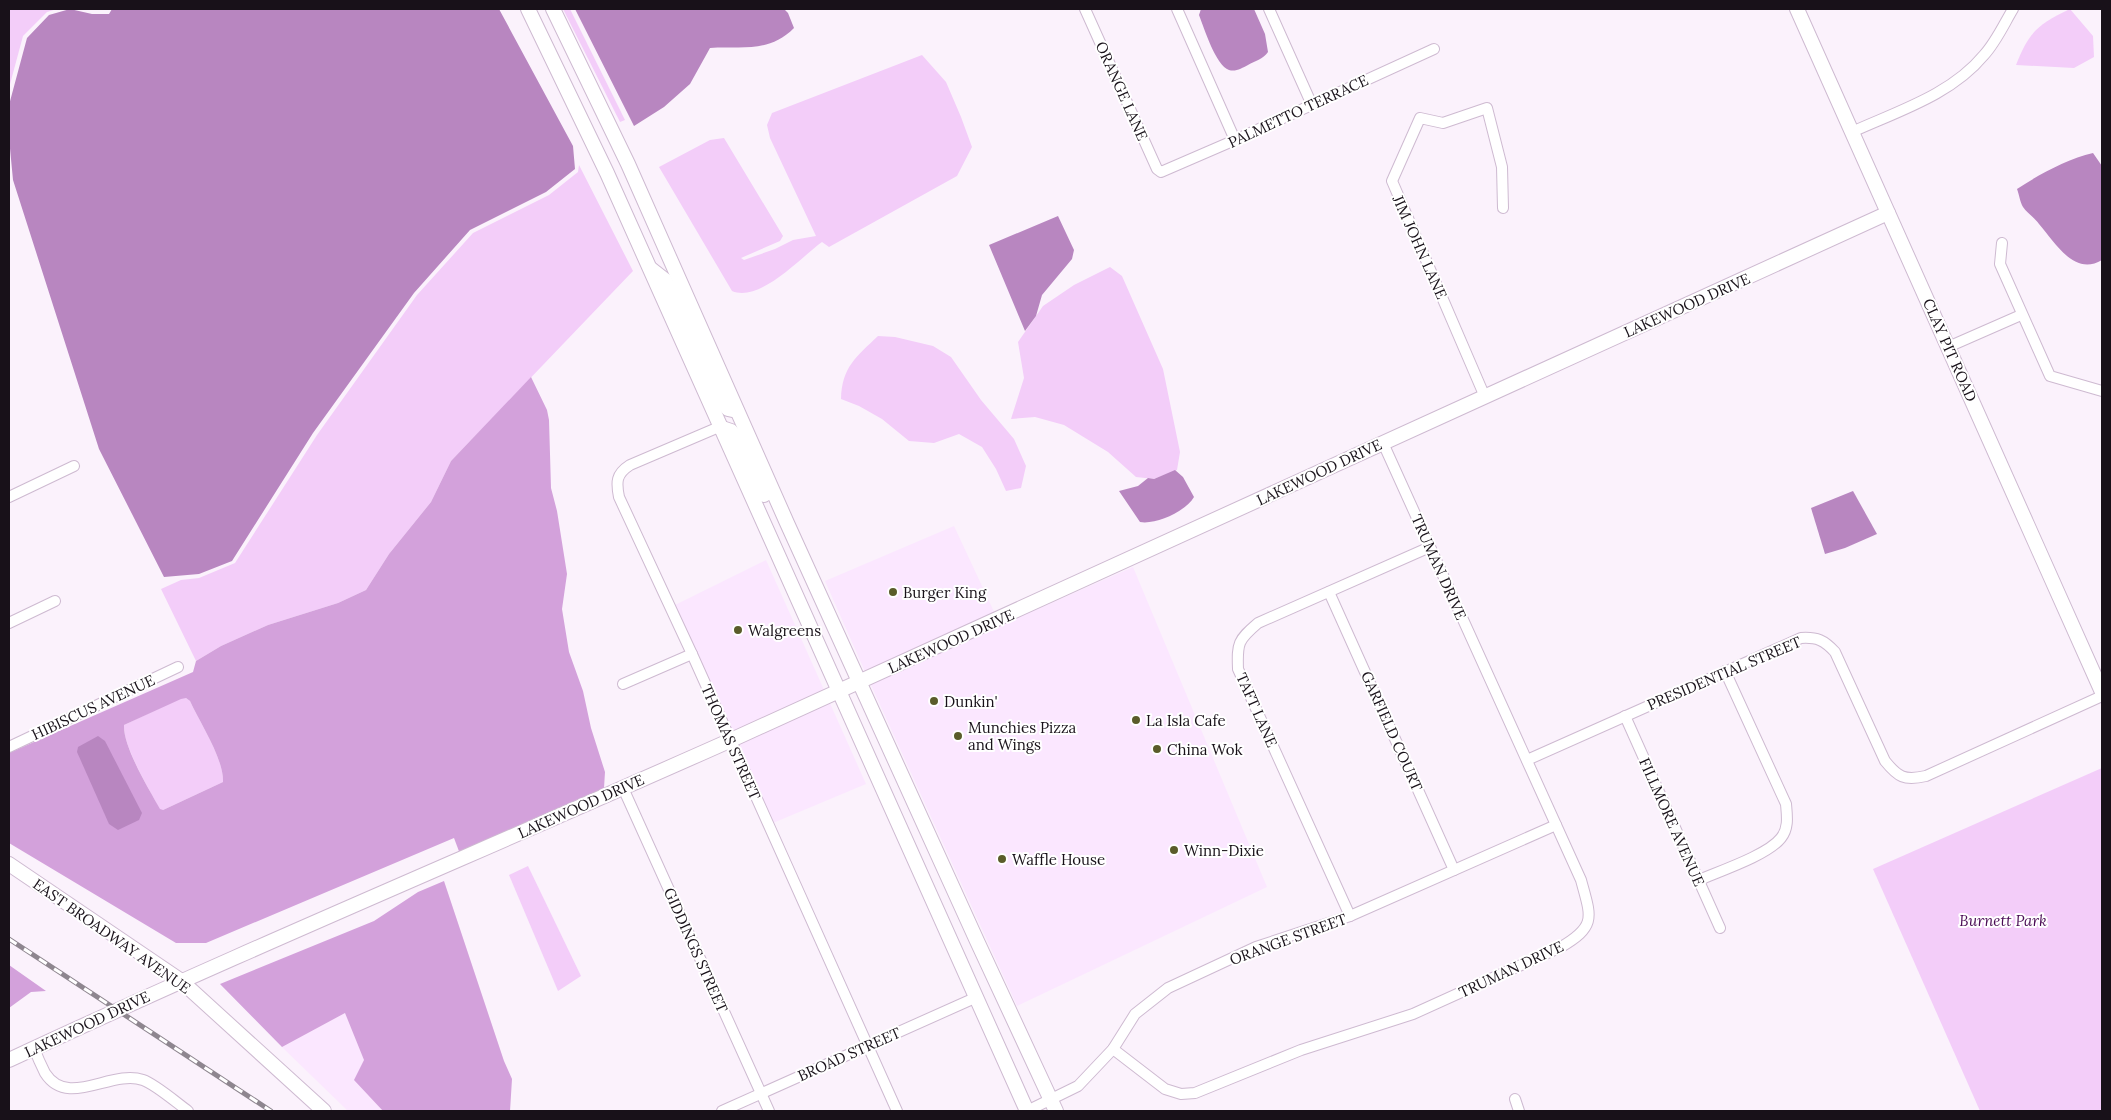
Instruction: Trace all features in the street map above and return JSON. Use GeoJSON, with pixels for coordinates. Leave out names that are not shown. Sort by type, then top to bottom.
{"type":"FeatureCollection","features":[{"type":"Feature","properties":{"kind":"main road"},"geometry":{"type":"LineString","coordinates":[[528,9],[568,89],[1027,1111]]}},
{"type":"Feature","properties":{"kind":"main road"},"geometry":{"type":"LineString","coordinates":[[553,9],[628,164],[976,942],[1053,1105]]}},
{"type":"Feature","properties":{"kind":"main road","name":"CLAY PIT ROAD"},"geometry":{"type":"LineString","coordinates":[[1797,9],[2102,692]]}},
{"type":"Feature","properties":{"kind":"main road","name":"LAKEWOOD DRIVE"},"geometry":{"type":"LineString","coordinates":[[9,1060],[180,980],[730,741],[1888,213]]}},
{"type":"Feature","properties":{"kind":"main road"},"geometry":{"type":"LineString","coordinates":[[648,267],[665,280],[722,402],[728,409],[737,411]]}},
{"type":"Feature","properties":{"kind":"main road"},"geometry":{"type":"LineString","coordinates":[[719,427],[731,431],[738,439],[764,494],[787,523]]}},
{"type":"Feature","properties":{"kind":"main road","name":"EAST BROADWAY AVENUE"},"geometry":{"type":"LineString","coordinates":[[9,864],[180,980],[324,1111]]}},
{"type":"Feature","properties":{"kind":"street","name":"ORANGE LANE"},"geometry":{"type":"LineString","coordinates":[[1085,9],[1158,169],[1162,172]]}},
{"type":"Feature","properties":{"kind":"street"},"geometry":{"type":"LineString","coordinates":[[1177,9],[1235,140]]}},
{"type":"Feature","properties":{"kind":"street"},"geometry":{"type":"LineString","coordinates":[[1268,9],[1312,105]]}},
{"type":"Feature","properties":{"kind":"street"},"geometry":{"type":"LineString","coordinates":[[1852,132],[1941,91],[1962,78],[1985,54],[2013,9]]}},
{"type":"Feature","properties":{"kind":"street","name":"PALMETTO TERRACE"},"geometry":{"type":"LineString","coordinates":[[1162,172],[1434,49]]}},
{"type":"Feature","properties":{"kind":"street","name":"JIM JOHN LANE"},"geometry":{"type":"LineString","coordinates":[[1484,397],[1392,182],[1420,118],[1443,123],[1487,108],[1502,167],[1503,208]]}},
{"type":"Feature","properties":{"kind":"street"},"geometry":{"type":"LineString","coordinates":[[2002,243],[2000,264],[2021,315],[2050,376],[2102,391]]}},
{"type":"Feature","properties":{"kind":"street"},"geometry":{"type":"LineString","coordinates":[[1948,347],[2021,315]]}},
{"type":"Feature","properties":{"kind":"street","name":"THOMAS STREET"},"geometry":{"type":"LineString","coordinates":[[719,427],[630,465],[621,471],[617,478],[619,498],[692,654],[866,1046],[897,1111]]}},
{"type":"Feature","properties":{"kind":"street","name":"TRUMAN DRIVE"},"geometry":{"type":"LineString","coordinates":[[1114,1049],[1165,1089],[1181,1094],[1195,1093],[1301,1050],[1413,1014],[1561,947],[1576,938],[1587,926],[1590,911],[1581,880],[1383,443]]}},
{"type":"Feature","properties":{"kind":"street"},"geometry":{"type":"LineString","coordinates":[[9,497],[74,466]]}},
{"type":"Feature","properties":{"kind":"street","name":"TAFT LANE"},"geometry":{"type":"LineString","coordinates":[[1350,916],[1238,669],[1237,648],[1246,634],[1258,624],[1430,546]]}},
{"type":"Feature","properties":{"kind":"street","name":"GARFIELD COURT"},"geometry":{"type":"LineString","coordinates":[[1329,592],[1454,870]]}},
{"type":"Feature","properties":{"kind":"street"},"geometry":{"type":"LineString","coordinates":[[9,623],[55,601]]}},
{"type":"Feature","properties":{"kind":"street","name":"PRESIDENTIAL STREET"},"geometry":{"type":"LineString","coordinates":[[1527,760],[1801,638],[1813,637],[1824,641],[1835,652],[1884,761],[1896,774],[1911,779],[1926,776],[2102,696]]}},
{"type":"Feature","properties":{"kind":"street"},"geometry":{"type":"LineString","coordinates":[[623,684],[692,654]]}},
{"type":"Feature","properties":{"kind":"street","name":"HIBISCUS AVENUE"},"geometry":{"type":"LineString","coordinates":[[9,747],[178,668]]}},
{"type":"Feature","properties":{"kind":"street"},"geometry":{"type":"LineString","coordinates":[[1698,880],[1771,848],[1782,837],[1788,821],[1786,804],[1725,671]]}},
{"type":"Feature","properties":{"kind":"street","name":"FILLMORE AVENUE"},"geometry":{"type":"LineString","coordinates":[[1625,716],[1720,928]]}},
{"type":"Feature","properties":{"kind":"street","name":"GIDDINGS STREET"},"geometry":{"type":"LineString","coordinates":[[623,788],[769,1111]]}},
{"type":"Feature","properties":{"kind":"street","name":"ORANGE STREET"},"geometry":{"type":"LineString","coordinates":[[1027,1111],[1053,1105],[1078,1086],[1114,1049],[1135,1014],[1168,988],[1256,947],[1350,916],[1556,825]]}},
{"type":"Feature","properties":{"kind":"street","name":"BROAD STREET"},"geometry":{"type":"LineString","coordinates":[[722,1111],[976,997]]}},
{"type":"Feature","properties":{"kind":"street"},"geometry":{"type":"LineString","coordinates":[[34,1048],[46,1074],[60,1086],[77,1089],[122,1077],[144,1080],[188,1111]]}},
{"type":"Feature","properties":{"kind":"street"},"geometry":{"type":"LineString","coordinates":[[1515,1099],[1519,1111]]}},
{"type":"Feature","properties":{"kind":"shaded area"},"geometry":{"type":"Polygon","coordinates":[[[70,9],[92,14],[109,14],[112,9],[499,9],[573,146],[575,169],[546,192],[470,230],[414,293],[313,433],[232,561],[199,574],[164,577],[99,449],[13,180],[9,138],[9,105],[27,38],[49,15],[70,9]]]}},
{"type":"Feature","properties":{"kind":"shaded area"},"geometry":{"type":"Polygon","coordinates":[[[575,9],[784,9],[788,13],[794,28],[785,36],[765,45],[710,48],[690,84],[664,107],[634,126],[575,9]]]}},
{"type":"Feature","properties":{"kind":"shaded area"},"geometry":{"type":"Polygon","coordinates":[[[1201,9],[1254,9],[1265,34],[1268,52],[1261,58],[1239,69],[1229,70],[1224,67],[1207,37],[1199,15],[1201,9]]]}},
{"type":"Feature","properties":{"kind":"shaded area"},"geometry":{"type":"Polygon","coordinates":[[[2093,153],[2102,166],[2102,260],[2092,264],[2083,264],[2074,261],[2059,248],[2023,207],[2017,189],[2073,159],[2093,153]]]}},
{"type":"Feature","properties":{"kind":"shaded area"},"geometry":{"type":"Polygon","coordinates":[[[1058,216],[1074,250],[1072,259],[1042,295],[1036,316],[1025,331],[989,245],[1058,216]]]}},
{"type":"Feature","properties":{"kind":"shaded area"},"geometry":{"type":"Polygon","coordinates":[[[531,377],[547,410],[549,420],[551,488],[557,511],[567,574],[562,609],[569,652],[583,691],[591,728],[605,772],[604,788],[590,797],[460,854],[454,838],[206,943],[176,943],[9,843],[9,753],[193,672],[196,661],[221,646],[268,625],[338,603],[366,590],[389,554],[431,502],[451,461],[531,377]],[[186,698],[181,699],[124,725],[132,756],[160,809],[163,810],[223,782],[216,752],[190,701],[186,698]]]}},
{"type":"Feature","properties":{"kind":"shaded area"},"geometry":{"type":"Polygon","coordinates":[[[1175,470],[1183,477],[1194,497],[1178,512],[1170,516],[1154,521],[1140,522],[1119,491],[1138,486],[1148,478],[1154,479],[1175,470]]]}},
{"type":"Feature","properties":{"kind":"shaded area"},"geometry":{"type":"Polygon","coordinates":[[[1853,491],[1877,534],[1845,548],[1825,554],[1811,508],[1853,491]]]}},
{"type":"Feature","properties":{"kind":"shaded area"},"geometry":{"type":"Polygon","coordinates":[[[954,526],[996,616],[866,674],[825,581],[954,526]]]}},
{"type":"Feature","properties":{"kind":"shaded area"},"geometry":{"type":"Polygon","coordinates":[[[766,560],[825,692],[733,734],[675,605],[766,560]]]}},
{"type":"Feature","properties":{"kind":"shaded area"},"geometry":{"type":"Polygon","coordinates":[[[1133,567],[1267,887],[1017,1006],[870,683],[1133,567]]]}},
{"type":"Feature","properties":{"kind":"shaded area"},"geometry":{"type":"Polygon","coordinates":[[[829,701],[866,784],[773,823],[737,743],[829,701]]]}},
{"type":"Feature","properties":{"kind":"shaded area"},"geometry":{"type":"Polygon","coordinates":[[[98,736],[105,741],[142,813],[139,820],[118,830],[109,824],[77,752],[78,747],[98,736]]]}},
{"type":"Feature","properties":{"kind":"shaded area"},"geometry":{"type":"Polygon","coordinates":[[[444,881],[504,1061],[512,1079],[510,1111],[383,1111],[354,1080],[364,1060],[345,1013],[282,1047],[220,984],[374,921],[418,892],[444,881]]]}},
{"type":"Feature","properties":{"kind":"shaded area"},"geometry":{"type":"Polygon","coordinates":[[[9,965],[46,991],[31,992],[9,1008],[9,965]]]}},
{"type":"Feature","properties":{"kind":"shaded area"},"geometry":{"type":"Polygon","coordinates":[[[345,1013],[364,1060],[355,1080],[383,1111],[348,1111],[282,1047],[345,1013]]]}},
{"type":"Feature","properties":{"kind":"green space"},"geometry":{"type":"Polygon","coordinates":[[[9,9],[57,9],[47,12],[23,36],[9,88],[9,9]]]}},
{"type":"Feature","properties":{"kind":"green space"},"geometry":{"type":"Polygon","coordinates":[[[563,9],[570,9],[625,120],[620,122],[563,9]]]}},
{"type":"Feature","properties":{"kind":"green space"},"geometry":{"type":"Polygon","coordinates":[[[2070,9],[2093,36],[2094,57],[2074,68],[2016,65],[2025,44],[2036,30],[2050,19],[2070,9]]]}},
{"type":"Feature","properties":{"kind":"green space"},"geometry":{"type":"Polygon","coordinates":[[[922,55],[946,82],[972,147],[957,176],[829,247],[822,242],[780,277],[767,285],[755,291],[743,293],[732,291],[659,167],[710,140],[724,138],[783,236],[780,241],[741,258],[744,260],[775,249],[793,240],[816,236],[770,138],[767,125],[772,113],[922,55]]]}},
{"type":"Feature","properties":{"kind":"green space"},"geometry":{"type":"Polygon","coordinates":[[[579,165],[633,271],[451,461],[431,502],[389,554],[366,590],[338,603],[268,625],[221,646],[196,661],[161,589],[181,580],[199,578],[235,563],[317,435],[417,295],[473,233],[549,195],[578,172],[579,165]]]}},
{"type":"Feature","properties":{"kind":"green space"},"geometry":{"type":"Polygon","coordinates":[[[1110,267],[1122,276],[1163,369],[1180,452],[1177,470],[1154,479],[1136,477],[1108,452],[1064,425],[1035,417],[1011,419],[1024,378],[1018,342],[1043,306],[1074,285],[1110,267]]]}},
{"type":"Feature","properties":{"kind":"green space"},"geometry":{"type":"Polygon","coordinates":[[[878,336],[895,337],[933,346],[951,357],[981,400],[1014,439],[1026,466],[1021,488],[1006,491],[996,469],[982,447],[959,434],[934,443],[909,441],[882,419],[859,406],[841,399],[847,371],[857,357],[878,336]]]}},
{"type":"Feature","properties":{"kind":"green space"},"geometry":{"type":"Polygon","coordinates":[[[181,698],[186,698],[190,701],[211,741],[220,763],[223,782],[160,810],[132,756],[124,725],[181,698]]]}},
{"type":"Feature","properties":{"kind":"green space","name":"Burnett Park"},"geometry":{"type":"Polygon","coordinates":[[[2102,768],[2102,1111],[1980,1111],[1873,869],[2102,768]]]}},
{"type":"Feature","properties":{"kind":"green space"},"geometry":{"type":"Polygon","coordinates":[[[528,866],[581,976],[558,991],[509,875],[528,866]]]}},
{"type":"Feature","properties":{"kind":"railway"},"geometry":{"type":"LineString","coordinates":[[9,939],[271,1111]]}},
{"type":"Feature","properties":{"kind":"place","name":"Burger King"},"geometry":{"type":"Point","coordinates":[893,592]}},
{"type":"Feature","properties":{"kind":"place","name":"Walgreens"},"geometry":{"type":"Point","coordinates":[738,630]}},
{"type":"Feature","properties":{"kind":"place","name":"Dunkin'"},"geometry":{"type":"Point","coordinates":[934,701]}},
{"type":"Feature","properties":{"kind":"place","name":"La Isla Cafe"},"geometry":{"type":"Point","coordinates":[1136,720]}},
{"type":"Feature","properties":{"kind":"place","name":"Munchies Pizza and Wings"},"geometry":{"type":"Point","coordinates":[958,736]}},
{"type":"Feature","properties":{"kind":"place","name":"China Wok"},"geometry":{"type":"Point","coordinates":[1157,749]}},
{"type":"Feature","properties":{"kind":"place","name":"Winn-Dixie"},"geometry":{"type":"Point","coordinates":[1174,850]}},
{"type":"Feature","properties":{"kind":"place","name":"Waffle House"},"geometry":{"type":"Point","coordinates":[1002,859]}}]}
